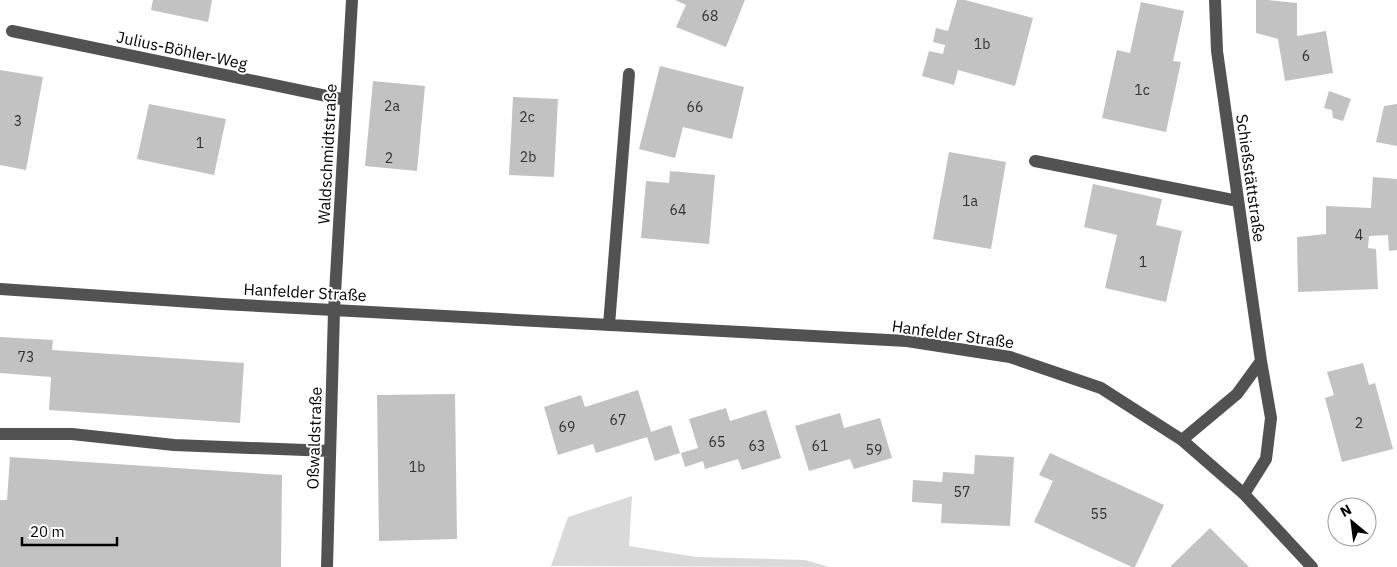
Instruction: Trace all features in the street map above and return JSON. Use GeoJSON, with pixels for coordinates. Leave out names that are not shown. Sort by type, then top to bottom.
{"type":"FeatureCollection","features":[{"type":"Feature","properties":{"kind":"street","name":"Waldschmidtstraße"},"geometry":{"type":"LineString","coordinates":[[334,311],[352,0]]}},
{"type":"Feature","properties":{"kind":"street","name":"Schießstättstraße"},"geometry":{"type":"LineString","coordinates":[[1216,0],[1217,51],[1261,361],[1271,418],[1266,460],[1244,494]]}},
{"type":"Feature","properties":{"kind":"street","name":"Julius-Böhler-Weg"},"geometry":{"type":"LineString","coordinates":[[12,31],[346,100]]}},
{"type":"Feature","properties":{"kind":"street"},"geometry":{"type":"LineString","coordinates":[[609,325],[629,74]]}},
{"type":"Feature","properties":{"kind":"street"},"geometry":{"type":"LineString","coordinates":[[1035,161],[1238,201]]}},
{"type":"Feature","properties":{"kind":"street","name":"Hanfelder Straße"},"geometry":{"type":"LineString","coordinates":[[0,289],[334,311],[907,341],[1010,357],[1101,388],[1182,440],[1244,494],[1312,567]]}},
{"type":"Feature","properties":{"kind":"street","name":"Oßwaldstraße"},"geometry":{"type":"LineString","coordinates":[[327,567],[334,311]]}},
{"type":"Feature","properties":{"kind":"street"},"geometry":{"type":"LineString","coordinates":[[1182,440],[1237,394],[1261,361]]}},
{"type":"Feature","properties":{"kind":"street"},"geometry":{"type":"LineString","coordinates":[[0,434],[72,434],[174,445],[330,451]]}},
{"type":"Feature","properties":{"kind":"shaded area"},"geometry":{"type":"Polygon","coordinates":[[[632,496],[629,546],[696,557],[805,560],[829,567],[551,566],[568,517],[632,496]]]}},
{"type":"Feature","properties":{"kind":"building"},"geometry":{"type":"Polygon","coordinates":[[[153,0],[212,0],[208,22],[151,10],[153,0]]]}},
{"type":"Feature","properties":{"kind":"building"},"geometry":{"type":"Polygon","coordinates":[[[675,0],[745,0],[726,47],[676,27],[686,5],[675,0]]]}},
{"type":"Feature","properties":{"kind":"building"},"geometry":{"type":"Polygon","coordinates":[[[957,0],[965,0],[1033,18],[1015,86],[958,70],[954,85],[922,76],[929,51],[943,54],[945,45],[933,42],[936,28],[948,31],[957,0]]]}},
{"type":"Feature","properties":{"kind":"building"},"geometry":{"type":"Polygon","coordinates":[[[1256,0],[1297,3],[1297,36],[1326,31],[1333,73],[1285,81],[1278,39],[1256,33],[1256,0]]]}},
{"type":"Feature","properties":{"kind":"building"},"geometry":{"type":"Polygon","coordinates":[[[1141,2],[1184,11],[1173,61],[1181,62],[1166,132],[1102,118],[1117,50],[1130,53],[1141,2]]]}},
{"type":"Feature","properties":{"kind":"building"},"geometry":{"type":"Polygon","coordinates":[[[660,66],[744,87],[732,139],[683,127],[675,158],[639,149],[660,66]]]}},
{"type":"Feature","properties":{"kind":"building"},"geometry":{"type":"Polygon","coordinates":[[[0,70],[43,77],[26,170],[0,165],[0,70]]]}},
{"type":"Feature","properties":{"kind":"building"},"geometry":{"type":"Polygon","coordinates":[[[373,81],[425,86],[417,171],[365,166],[373,81]]]}},
{"type":"Feature","properties":{"kind":"building"},"geometry":{"type":"Polygon","coordinates":[[[1329,91],[1351,99],[1343,121],[1333,118],[1332,110],[1324,108],[1329,91]]]}},
{"type":"Feature","properties":{"kind":"building"},"geometry":{"type":"Polygon","coordinates":[[[513,97],[558,99],[554,177],[509,175],[513,97]]]}},
{"type":"Feature","properties":{"kind":"building"},"geometry":{"type":"Polygon","coordinates":[[[149,104],[226,119],[214,175],[137,159],[149,104]]]}},
{"type":"Feature","properties":{"kind":"building"},"geometry":{"type":"Polygon","coordinates":[[[1397,104],[1397,146],[1376,142],[1384,106],[1397,104]]]}},
{"type":"Feature","properties":{"kind":"building"},"geometry":{"type":"Polygon","coordinates":[[[949,152],[1006,162],[991,249],[933,239],[949,152]]]}},
{"type":"Feature","properties":{"kind":"building"},"geometry":{"type":"Polygon","coordinates":[[[670,171],[715,175],[709,244],[641,238],[646,181],[669,183],[670,171]]]}},
{"type":"Feature","properties":{"kind":"building"},"geometry":{"type":"Polygon","coordinates":[[[1373,177],[1397,179],[1397,250],[1389,251],[1388,235],[1369,236],[1368,248],[1376,249],[1378,289],[1298,292],[1297,237],[1326,234],[1326,206],[1371,208],[1373,177]]]}},
{"type":"Feature","properties":{"kind":"building"},"geometry":{"type":"Polygon","coordinates":[[[1093,184],[1162,199],[1156,225],[1182,231],[1166,302],[1105,288],[1117,235],[1084,227],[1093,184]]]}},
{"type":"Feature","properties":{"kind":"building"},"geometry":{"type":"Polygon","coordinates":[[[0,337],[53,340],[52,350],[244,363],[240,423],[49,410],[51,377],[0,373],[0,337]]]}},
{"type":"Feature","properties":{"kind":"building"},"geometry":{"type":"Polygon","coordinates":[[[1363,363],[1369,385],[1375,383],[1393,449],[1342,462],[1325,398],[1334,395],[1327,372],[1363,363]]]}},
{"type":"Feature","properties":{"kind":"building"},"geometry":{"type":"Polygon","coordinates":[[[638,390],[651,432],[671,425],[680,453],[655,461],[647,437],[596,453],[593,444],[558,455],[544,407],[581,395],[585,407],[638,390]]]}},
{"type":"Feature","properties":{"kind":"building"},"geometry":{"type":"Polygon","coordinates":[[[455,394],[457,539],[379,541],[377,395],[455,394]]]}},
{"type":"Feature","properties":{"kind":"building"},"geometry":{"type":"Polygon","coordinates":[[[726,408],[730,421],[766,410],[781,458],[742,470],[738,459],[705,469],[703,461],[685,467],[681,453],[698,448],[689,419],[726,408]]]}},
{"type":"Feature","properties":{"kind":"building"},"geometry":{"type":"Polygon","coordinates":[[[840,413],[844,428],[880,418],[892,458],[854,469],[850,459],[809,471],[795,426],[840,413]]]}},
{"type":"Feature","properties":{"kind":"building"},"geometry":{"type":"Polygon","coordinates":[[[1050,453],[1164,505],[1135,567],[1034,522],[1053,481],[1039,475],[1050,453]]]}},
{"type":"Feature","properties":{"kind":"building"},"geometry":{"type":"Polygon","coordinates":[[[975,455],[1014,457],[1010,526],[941,523],[942,504],[912,502],[913,480],[942,482],[943,472],[974,474],[975,455]]]}},
{"type":"Feature","properties":{"kind":"building"},"geometry":{"type":"Polygon","coordinates":[[[10,457],[282,475],[281,567],[0,567],[0,500],[7,500],[10,457]]]}},
{"type":"Feature","properties":{"kind":"building"},"geometry":{"type":"Polygon","coordinates":[[[1210,528],[1249,567],[1170,567],[1210,528]]]}}]}
